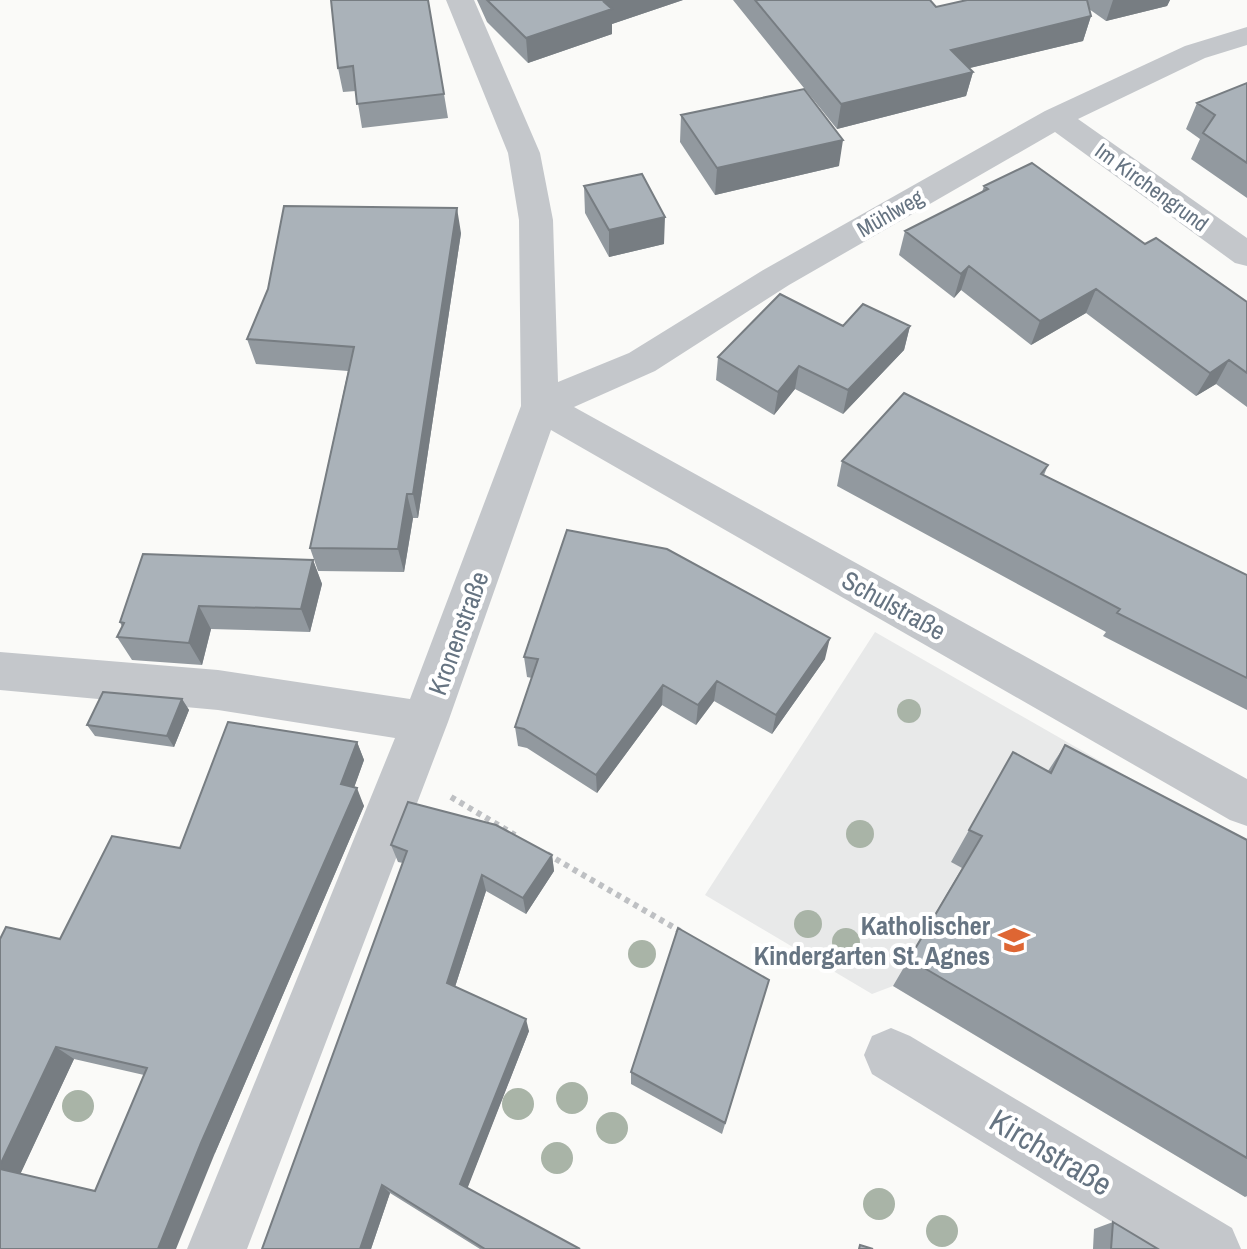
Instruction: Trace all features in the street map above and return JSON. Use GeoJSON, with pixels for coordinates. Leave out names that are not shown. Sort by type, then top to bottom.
{"type":"FeatureCollection","features":[{"type":"Feature","properties":{"kind":"street","name":"Kronenstraße"},"geometry":{"type":"LineString","coordinates":[[217,1249],[425,722],[540,406],[536,338],[540,279],[537,235],[524,153],[466,1]]}},
{"type":"Feature","properties":{"kind":"street","name":"Mühlweg"},"geometry":{"type":"LineString","coordinates":[[540,406],[642,362],[777,277],[1056,118],[1195,52],[1247,36]]}},
{"type":"Feature","properties":{"kind":"street","name":"Im Kirchengrund"},"geometry":{"type":"LineString","coordinates":[[1056,118],[1247,255]]}},
{"type":"Feature","properties":{"kind":"street","name":"Schulstraße"},"geometry":{"type":"LineString","coordinates":[[540,406],[1247,804]]}},
{"type":"Feature","properties":{"kind":"street"},"geometry":{"type":"LineString","coordinates":[[0,671],[218,690],[425,722]]}},
{"type":"Feature","properties":{"kind":"street","name":"Kirchstraße"},"geometry":{"type":"LineString","coordinates":[[891,1055],[1211,1249]]}},
{"type":"Feature","properties":{"kind":"path"},"geometry":{"type":"LineString","coordinates":[[439,790],[517,836]]}},
{"type":"Feature","properties":{"kind":"path"},"geometry":{"type":"LineString","coordinates":[[545,852],[681,932]]}},
{"type":"Feature","properties":{"kind":"shaded area","name":"Katholischer Kindergarten St. Agnes"},"geometry":{"type":"Polygon","coordinates":[[[875,632],[1247,845],[1247,1198],[893,986],[872,994],[705,895],[875,632]]]}},
{"type":"Feature","properties":{"kind":"building"},"geometry":{"type":"Polygon","coordinates":[[[331,0],[428,0],[444,94],[357,104],[353,66],[338,68],[331,0]]]}},
{"type":"Feature","properties":{"kind":"building"},"geometry":{"type":"Polygon","coordinates":[[[487,0],[610,0],[604,2],[612,9],[526,38],[487,0]]]}},
{"type":"Feature","properties":{"kind":"building"},"geometry":{"type":"Polygon","coordinates":[[[755,0],[930,0],[936,7],[967,0],[1087,0],[1091,16],[951,50],[973,72],[841,104],[755,0]]]}},
{"type":"Feature","properties":{"kind":"building"},"geometry":{"type":"Polygon","coordinates":[[[1247,83],[1247,163],[1203,133],[1215,115],[1197,103],[1247,83]]]}},
{"type":"Feature","properties":{"kind":"building"},"geometry":{"type":"Polygon","coordinates":[[[804,89],[843,140],[717,168],[681,115],[804,89]]]}},
{"type":"Feature","properties":{"kind":"building"},"geometry":{"type":"Polygon","coordinates":[[[1032,163],[1145,244],[1156,238],[1247,302],[1247,373],[1229,360],[1210,373],[1096,289],[1040,321],[969,266],[961,274],[905,231],[1032,163]]]}},
{"type":"Feature","properties":{"kind":"building"},"geometry":{"type":"Polygon","coordinates":[[[642,174],[665,217],[609,230],[584,186],[642,174]]]}},
{"type":"Feature","properties":{"kind":"building"},"geometry":{"type":"Polygon","coordinates":[[[284,206],[457,208],[413,494],[407,494],[398,549],[310,548],[354,347],[247,339],[268,289],[284,206]]]}},
{"type":"Feature","properties":{"kind":"building"},"geometry":{"type":"Polygon","coordinates":[[[780,294],[843,326],[863,304],[910,326],[848,390],[799,366],[778,392],[718,357],[780,294]]]}},
{"type":"Feature","properties":{"kind":"building"},"geometry":{"type":"Polygon","coordinates":[[[904,393],[1048,465],[1041,474],[1247,575],[1247,678],[1117,613],[1120,609],[842,461],[904,393]]]}},
{"type":"Feature","properties":{"kind":"building"},"geometry":{"type":"Polygon","coordinates":[[[567,530],[667,549],[830,638],[776,715],[717,681],[698,705],[663,685],[596,775],[524,729],[515,727],[538,659],[524,657],[567,530]]]}},
{"type":"Feature","properties":{"kind":"building"},"geometry":{"type":"Polygon","coordinates":[[[143,554],[313,560],[301,609],[199,606],[189,643],[117,637],[124,623],[120,622],[143,554]]]}},
{"type":"Feature","properties":{"kind":"building"},"geometry":{"type":"Polygon","coordinates":[[[103,692],[182,699],[167,736],[87,725],[103,692]]]}},
{"type":"Feature","properties":{"kind":"building"},"geometry":{"type":"Polygon","coordinates":[[[228,722],[357,742],[341,784],[357,788],[201,1143],[158,1249],[0,1249],[0,1169],[95,1191],[147,1068],[56,1047],[0,1165],[0,939],[6,927],[60,939],[112,836],[180,848],[228,722]]]}},
{"type":"Feature","properties":{"kind":"building"},"geometry":{"type":"Polygon","coordinates":[[[1065,745],[1247,840],[1247,1158],[909,959],[982,836],[969,830],[1013,752],[1051,773],[1065,745]]]}},
{"type":"Feature","properties":{"kind":"building"},"geometry":{"type":"Polygon","coordinates":[[[408,802],[496,825],[552,855],[523,898],[482,875],[447,983],[526,1019],[460,1184],[580,1249],[485,1249],[382,1185],[360,1249],[262,1249],[407,851],[391,845],[408,802]]]}},
{"type":"Feature","properties":{"kind":"building"},"geometry":{"type":"Polygon","coordinates":[[[678,928],[769,980],[725,1123],[631,1072],[678,928]]]}},
{"type":"Feature","properties":{"kind":"building"},"geometry":{"type":"Polygon","coordinates":[[[1113,1222],[1158,1249],[1111,1249],[1113,1222]]]}},
{"type":"Feature","properties":{"kind":"place","name":"Katholischer Kindergarten St. Agnes"},"geometry":{"type":"Point","coordinates":[1014,940]}}]}
